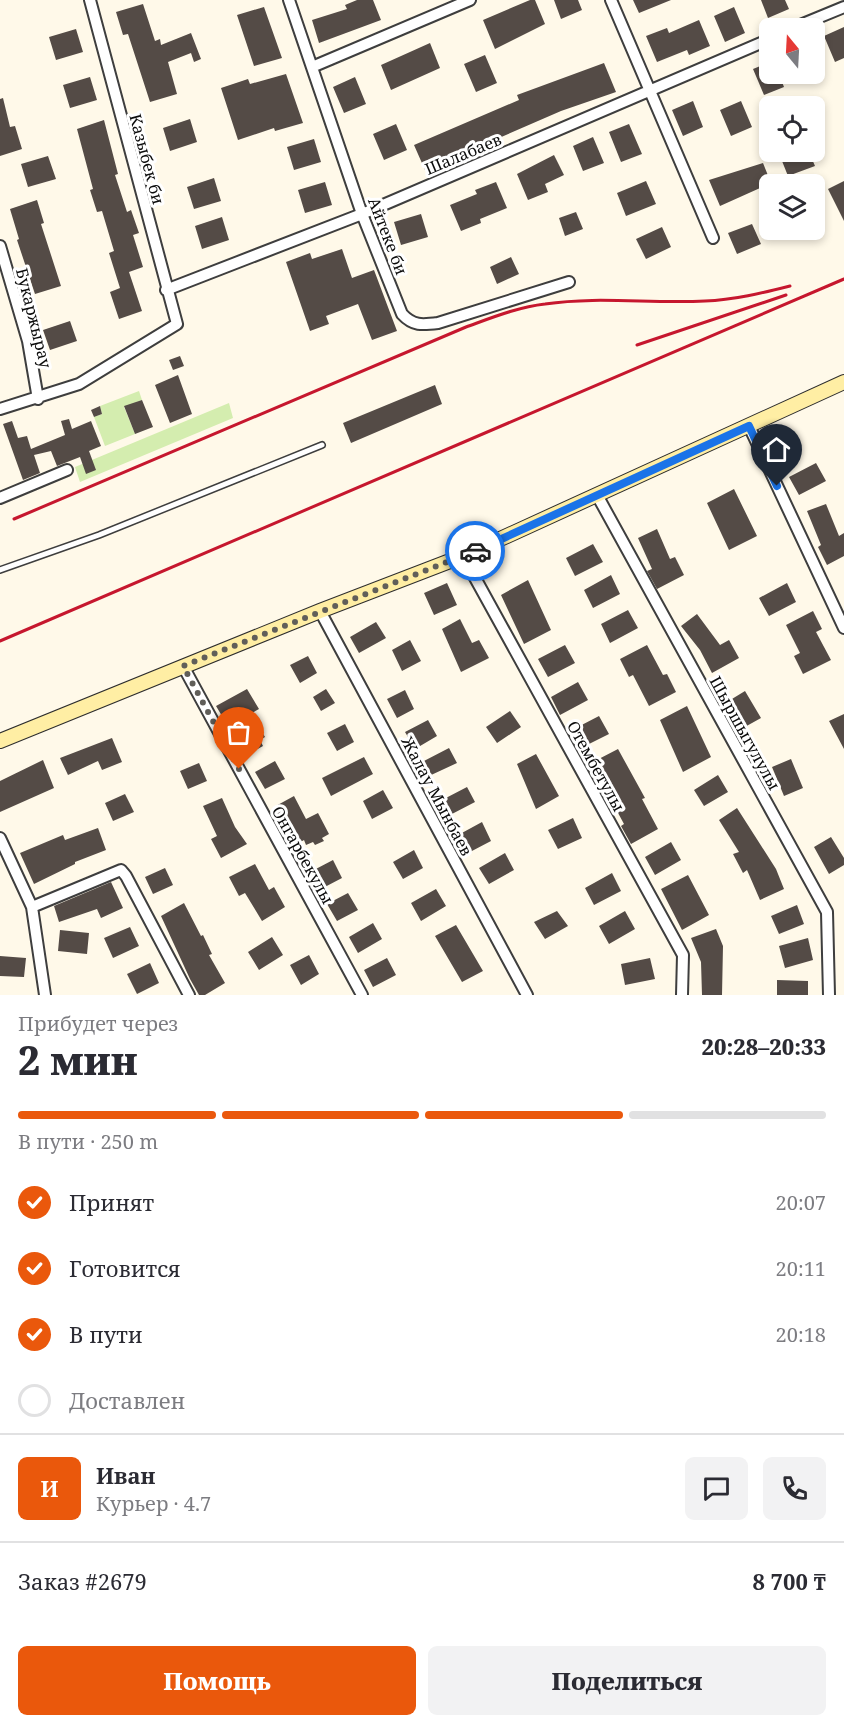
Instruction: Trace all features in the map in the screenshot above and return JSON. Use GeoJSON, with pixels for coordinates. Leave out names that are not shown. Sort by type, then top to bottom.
{"type":"FeatureCollection","features":[{"type":"Feature","properties":{"kind":"street","name":"Казыбек би"},"geometry":{"type":"LineString","coordinates":[[38,399],[79,384],[177,324],[166,290],[90,0]]}},
{"type":"Feature","properties":{"kind":"street","name":"Айтеке би"},"geometry":{"type":"LineString","coordinates":[[289,0],[363,214],[402,314],[410,322],[438,323],[569,282]]}},
{"type":"Feature","properties":{"kind":"street"},"geometry":{"type":"LineString","coordinates":[[312,67],[470,0]]}},
{"type":"Feature","properties":{"kind":"street"},"geometry":{"type":"LineString","coordinates":[[611,0],[713,238]]}},
{"type":"Feature","properties":{"kind":"street"},"geometry":{"type":"LineString","coordinates":[[817,18],[844,7]]}},
{"type":"Feature","properties":{"kind":"street","name":"Шалабаев"},"geometry":{"type":"LineString","coordinates":[[166,290],[363,214],[759,44]]}},
{"type":"Feature","properties":{"kind":"street","name":"Букаржырау"},"geometry":{"type":"LineString","coordinates":[[0,246],[28,341],[38,399]]}},
{"type":"Feature","properties":{"kind":"street"},"geometry":{"type":"LineString","coordinates":[[0,741],[320,611],[464,556],[844,382]]}},
{"type":"Feature","properties":{"kind":"street"},"geometry":{"type":"LineString","coordinates":[[0,409],[38,399]]}},
{"type":"Feature","properties":{"kind":"street"},"geometry":{"type":"LineString","coordinates":[[749,426],[844,628]]}},
{"type":"Feature","properties":{"kind":"street"},"geometry":{"type":"LineString","coordinates":[[0,498],[67,470]]}},
{"type":"Feature","properties":{"kind":"street","name":"Шыршыгулулы"},"geometry":{"type":"LineString","coordinates":[[597,495],[827,912],[829,995]]}},
{"type":"Feature","properties":{"kind":"street","name":"Отембетулы"},"geometry":{"type":"LineString","coordinates":[[464,556],[683,955],[682,995]]}},
{"type":"Feature","properties":{"kind":"street","name":"Жалау Мынбаев"},"geometry":{"type":"LineString","coordinates":[[320,611],[527,995]]}},
{"type":"Feature","properties":{"kind":"street","name":"Онгарбекулы"},"geometry":{"type":"LineString","coordinates":[[183,666],[362,995]]}},
{"type":"Feature","properties":{"kind":"street"},"geometry":{"type":"LineString","coordinates":[[0,838],[32,907],[45,995]]}},
{"type":"Feature","properties":{"kind":"street"},"geometry":{"type":"LineString","coordinates":[[32,907],[121,870],[189,995]]}},
{"type":"Feature","properties":{"kind":"lane"},"geometry":{"type":"LineString","coordinates":[[0,570],[99,535],[322,445]]}},
{"type":"Feature","properties":{"kind":"green space"},"geometry":{"type":"Polygon","coordinates":[[[139,391],[142,400],[124,407],[135,434],[105,446],[94,417],[102,414],[100,406],[139,391]]]}},
{"type":"Feature","properties":{"kind":"green space"},"geometry":{"type":"Polygon","coordinates":[[[229,403],[233,418],[80,482],[75,467],[229,403]]]}},
{"type":"Feature","properties":{"kind":"building"},"geometry":{"type":"Polygon","coordinates":[[[357,0],[373,0],[381,20],[319,43],[312,20],[347,9],[345,5],[357,0]]]}},
{"type":"Feature","properties":{"kind":"building"},"geometry":{"type":"Polygon","coordinates":[[[535,0],[545,24],[495,49],[483,20],[535,0]]]}},
{"type":"Feature","properties":{"kind":"building"},"geometry":{"type":"Polygon","coordinates":[[[554,0],[578,0],[582,10],[561,19],[554,0]]]}},
{"type":"Feature","properties":{"kind":"building"},"geometry":{"type":"Polygon","coordinates":[[[633,0],[671,0],[639,13],[633,0]]]}},
{"type":"Feature","properties":{"kind":"building"},"geometry":{"type":"Polygon","coordinates":[[[761,0],[785,0],[789,9],[768,18],[761,0]]]}},
{"type":"Feature","properties":{"kind":"building"},"geometry":{"type":"Polygon","coordinates":[[[143,4],[155,41],[160,39],[161,45],[191,33],[201,59],[194,62],[191,53],[168,62],[177,94],[150,102],[128,34],[123,35],[116,12],[143,4]]]}},
{"type":"Feature","properties":{"kind":"building"},"geometry":{"type":"Polygon","coordinates":[[[264,7],[282,58],[254,66],[237,15],[264,7]]]}},
{"type":"Feature","properties":{"kind":"building"},"geometry":{"type":"Polygon","coordinates":[[[734,7],[745,33],[725,42],[714,16],[734,7]]]}},
{"type":"Feature","properties":{"kind":"building"},"geometry":{"type":"Polygon","coordinates":[[[699,20],[710,46],[689,55],[687,50],[657,62],[646,36],[667,28],[669,33],[699,20]]]}},
{"type":"Feature","properties":{"kind":"building"},"geometry":{"type":"Polygon","coordinates":[[[844,27],[844,58],[835,62],[825,36],[844,27]]]}},
{"type":"Feature","properties":{"kind":"building"},"geometry":{"type":"Polygon","coordinates":[[[76,29],[83,52],[56,60],[49,37],[76,29]]]}},
{"type":"Feature","properties":{"kind":"building"},"geometry":{"type":"Polygon","coordinates":[[[430,43],[440,68],[391,90],[381,65],[430,43]]]}},
{"type":"Feature","properties":{"kind":"building"},"geometry":{"type":"Polygon","coordinates":[[[485,55],[497,83],[476,92],[464,64],[485,55]]]}},
{"type":"Feature","properties":{"kind":"building"},"geometry":{"type":"Polygon","coordinates":[[[604,63],[616,92],[561,111],[425,170],[414,145],[519,100],[517,95],[604,63]]]}},
{"type":"Feature","properties":{"kind":"building"},"geometry":{"type":"Polygon","coordinates":[[[759,67],[759,83],[753,69],[759,67]]]}},
{"type":"Feature","properties":{"kind":"building"},"geometry":{"type":"Polygon","coordinates":[[[286,74],[303,123],[275,131],[274,128],[238,140],[221,88],[248,79],[250,84],[286,74]]]}},
{"type":"Feature","properties":{"kind":"building"},"geometry":{"type":"Polygon","coordinates":[[[90,77],[97,100],[70,108],[63,85],[90,77]]]}},
{"type":"Feature","properties":{"kind":"building"},"geometry":{"type":"Polygon","coordinates":[[[355,77],[366,104],[344,113],[333,87],[355,77]]]}},
{"type":"Feature","properties":{"kind":"building"},"geometry":{"type":"Polygon","coordinates":[[[759,84],[783,84],[784,87],[764,95],[759,84]]]}},
{"type":"Feature","properties":{"kind":"building"},"geometry":{"type":"Polygon","coordinates":[[[3,98],[10,127],[15,126],[22,149],[0,156],[0,99],[3,98]]]}},
{"type":"Feature","properties":{"kind":"building"},"geometry":{"type":"Polygon","coordinates":[[[693,101],[703,127],[683,136],[672,110],[693,101]]]}},
{"type":"Feature","properties":{"kind":"building"},"geometry":{"type":"Polygon","coordinates":[[[741,101],[752,127],[731,136],[720,110],[741,101]]]}},
{"type":"Feature","properties":{"kind":"building"},"geometry":{"type":"Polygon","coordinates":[[[190,119],[197,142],[170,151],[163,128],[190,119]]]}},
{"type":"Feature","properties":{"kind":"building"},"geometry":{"type":"Polygon","coordinates":[[[104,120],[118,174],[115,175],[127,212],[131,210],[139,233],[133,235],[143,267],[129,272],[142,311],[119,319],[110,292],[120,288],[109,253],[114,251],[102,211],[97,212],[90,190],[93,189],[77,129],[104,120]]]}},
{"type":"Feature","properties":{"kind":"building"},"geometry":{"type":"Polygon","coordinates":[[[396,124],[407,150],[384,160],[373,134],[396,124]]]}},
{"type":"Feature","properties":{"kind":"building"},"geometry":{"type":"Polygon","coordinates":[[[629,124],[642,154],[621,162],[609,132],[629,124]]]}},
{"type":"Feature","properties":{"kind":"building"},"geometry":{"type":"Polygon","coordinates":[[[593,137],[604,163],[583,171],[573,146],[593,137]]]}},
{"type":"Feature","properties":{"kind":"building"},"geometry":{"type":"Polygon","coordinates":[[[314,139],[321,162],[294,170],[287,147],[314,139]]]}},
{"type":"Feature","properties":{"kind":"building"},"geometry":{"type":"Polygon","coordinates":[[[554,155],[564,175],[545,184],[548,192],[528,200],[517,174],[554,155]]]}},
{"type":"Feature","properties":{"kind":"building"},"geometry":{"type":"Polygon","coordinates":[[[48,156],[56,179],[28,187],[21,164],[48,156]]]}},
{"type":"Feature","properties":{"kind":"building"},"geometry":{"type":"Polygon","coordinates":[[[782,162],[813,162],[815,166],[793,174],[787,174],[782,162]]]}},
{"type":"Feature","properties":{"kind":"building"},"geometry":{"type":"Polygon","coordinates":[[[763,163],[767,174],[759,174],[759,188],[720,206],[709,180],[763,163]]]}},
{"type":"Feature","properties":{"kind":"building"},"geometry":{"type":"Polygon","coordinates":[[[214,178],[221,201],[194,209],[187,187],[214,178]]]}},
{"type":"Feature","properties":{"kind":"building"},"geometry":{"type":"Polygon","coordinates":[[[646,181],[656,204],[626,216],[617,193],[646,181]]]}},
{"type":"Feature","properties":{"kind":"building"},"geometry":{"type":"Polygon","coordinates":[[[844,181],[844,221],[828,189],[844,181]]]}},
{"type":"Feature","properties":{"kind":"building"},"geometry":{"type":"Polygon","coordinates":[[[325,182],[332,205],[305,213],[298,190],[325,182]]]}},
{"type":"Feature","properties":{"kind":"building"},"geometry":{"type":"Polygon","coordinates":[[[496,182],[507,208],[480,219],[481,223],[461,231],[450,205],[477,194],[475,190],[496,182]]]}},
{"type":"Feature","properties":{"kind":"building"},"geometry":{"type":"Polygon","coordinates":[[[37,200],[44,223],[41,224],[61,286],[35,294],[17,240],[19,239],[10,209],[37,200]]]}},
{"type":"Feature","properties":{"kind":"building"},"geometry":{"type":"Polygon","coordinates":[[[576,212],[583,229],[565,236],[559,218],[576,212]]]}},
{"type":"Feature","properties":{"kind":"building"},"geometry":{"type":"Polygon","coordinates":[[[421,214],[428,237],[401,245],[394,222],[421,214]]]}},
{"type":"Feature","properties":{"kind":"building"},"geometry":{"type":"Polygon","coordinates":[[[222,217],[229,240],[202,249],[195,226],[222,217]]]}},
{"type":"Feature","properties":{"kind":"building"},"geometry":{"type":"Polygon","coordinates":[[[752,224],[761,244],[737,254],[728,233],[752,224]]]}},
{"type":"Feature","properties":{"kind":"building"},"geometry":{"type":"Polygon","coordinates":[[[662,227],[671,247],[646,259],[636,239],[662,227]]]}},
{"type":"Feature","properties":{"kind":"building"},"geometry":{"type":"Polygon","coordinates":[[[342,249],[352,278],[374,270],[397,331],[372,340],[358,304],[326,316],[329,324],[310,331],[286,262],[310,253],[312,259],[342,249]]]}},
{"type":"Feature","properties":{"kind":"building"},"geometry":{"type":"Polygon","coordinates":[[[511,257],[519,274],[497,284],[490,267],[511,257]]]}},
{"type":"Feature","properties":{"kind":"building"},"geometry":{"type":"Polygon","coordinates":[[[70,321],[77,341],[50,350],[43,330],[70,321]]]}},
{"type":"Feature","properties":{"kind":"building"},"geometry":{"type":"Polygon","coordinates":[[[180,356],[184,366],[173,370],[169,360],[180,356]]]}},
{"type":"Feature","properties":{"kind":"building"},"geometry":{"type":"Polygon","coordinates":[[[178,375],[192,414],[170,423],[155,385],[178,375]]]}},
{"type":"Feature","properties":{"kind":"building"},"geometry":{"type":"Polygon","coordinates":[[[435,385],[442,404],[351,443],[343,423],[435,385]]]}},
{"type":"Feature","properties":{"kind":"building"},"geometry":{"type":"Polygon","coordinates":[[[142,400],[153,427],[135,434],[124,406],[142,400]]]}},
{"type":"Feature","properties":{"kind":"building"},"geometry":{"type":"Polygon","coordinates":[[[100,406],[102,414],[94,417],[91,410],[100,406]]]}},
{"type":"Feature","properties":{"kind":"building"},"geometry":{"type":"Polygon","coordinates":[[[69,419],[72,429],[91,421],[101,446],[89,451],[96,470],[86,474],[80,457],[57,466],[51,451],[34,455],[40,473],[23,480],[3,424],[12,421],[18,438],[27,436],[31,449],[65,435],[61,421],[69,419]]]}},
{"type":"Feature","properties":{"kind":"building"},"geometry":{"type":"Polygon","coordinates":[[[816,463],[826,481],[799,495],[789,477],[816,463]]]}},
{"type":"Feature","properties":{"kind":"building"},"geometry":{"type":"Polygon","coordinates":[[[734,489],[757,536],[729,550],[707,503],[734,489]]]}},
{"type":"Feature","properties":{"kind":"building"},"geometry":{"type":"Polygon","coordinates":[[[826,504],[839,536],[844,533],[844,556],[827,565],[818,547],[821,545],[807,511],[826,504]]]}},
{"type":"Feature","properties":{"kind":"building"},"geometry":{"type":"Polygon","coordinates":[[[657,529],[670,559],[675,557],[684,575],[657,589],[647,571],[652,569],[638,538],[657,529]]]}},
{"type":"Feature","properties":{"kind":"building"},"geometry":{"type":"Polygon","coordinates":[[[593,544],[603,562],[575,576],[566,558],[593,544]]]}},
{"type":"Feature","properties":{"kind":"building"},"geometry":{"type":"Polygon","coordinates":[[[611,575],[620,594],[593,608],[584,590],[611,575]]]}},
{"type":"Feature","properties":{"kind":"building"},"geometry":{"type":"Polygon","coordinates":[[[528,580],[551,630],[524,644],[501,595],[528,580]]]}},
{"type":"Feature","properties":{"kind":"building"},"geometry":{"type":"Polygon","coordinates":[[[447,583],[457,605],[434,615],[424,593],[447,583]]]}},
{"type":"Feature","properties":{"kind":"building"},"geometry":{"type":"Polygon","coordinates":[[[787,583],[796,602],[769,616],[759,598],[787,583]]]}},
{"type":"Feature","properties":{"kind":"building"},"geometry":{"type":"Polygon","coordinates":[[[628,610],[638,628],[610,643],[601,624],[628,610]]]}},
{"type":"Feature","properties":{"kind":"building"},"geometry":{"type":"Polygon","coordinates":[[[813,611],[822,629],[816,632],[831,660],[803,674],[794,656],[800,653],[786,625],[813,611]]]}},
{"type":"Feature","properties":{"kind":"building"},"geometry":{"type":"Polygon","coordinates":[[[697,614],[720,645],[729,640],[739,658],[712,673],[700,650],[681,626],[697,614]]]}},
{"type":"Feature","properties":{"kind":"building"},"geometry":{"type":"Polygon","coordinates":[[[460,619],[472,643],[479,640],[489,658],[461,672],[442,629],[460,619]]]}},
{"type":"Feature","properties":{"kind":"building"},"geometry":{"type":"Polygon","coordinates":[[[376,622],[386,638],[359,653],[350,637],[376,622]]]}},
{"type":"Feature","properties":{"kind":"building"},"geometry":{"type":"Polygon","coordinates":[[[410,640],[421,661],[402,671],[392,650],[410,640]]]}},
{"type":"Feature","properties":{"kind":"building"},"geometry":{"type":"Polygon","coordinates":[[[565,645],[575,663],[548,677],[538,659],[565,645]]]}},
{"type":"Feature","properties":{"kind":"building"},"geometry":{"type":"Polygon","coordinates":[[[647,645],[663,675],[667,674],[676,692],[649,706],[633,675],[629,677],[620,659],[647,645]]]}},
{"type":"Feature","properties":{"kind":"building"},"geometry":{"type":"Polygon","coordinates":[[[308,656],[317,673],[300,683],[290,665],[308,656]]]}},
{"type":"Feature","properties":{"kind":"building"},"geometry":{"type":"Polygon","coordinates":[[[578,682],[588,700],[560,715],[551,697],[578,682]]]}},
{"type":"Feature","properties":{"kind":"building"},"geometry":{"type":"Polygon","coordinates":[[[247,689],[259,709],[228,726],[216,706],[247,689]]]}},
{"type":"Feature","properties":{"kind":"building"},"geometry":{"type":"Polygon","coordinates":[[[326,689],[335,703],[321,711],[313,697],[326,689]]]}},
{"type":"Feature","properties":{"kind":"building"},"geometry":{"type":"Polygon","coordinates":[[[405,690],[414,709],[397,718],[387,699],[405,690]]]}},
{"type":"Feature","properties":{"kind":"building"},"geometry":{"type":"Polygon","coordinates":[[[745,691],[761,718],[743,728],[727,702],[745,691]]]}},
{"type":"Feature","properties":{"kind":"building"},"geometry":{"type":"Polygon","coordinates":[[[687,706],[711,757],[683,772],[660,720],[687,706]]]}},
{"type":"Feature","properties":{"kind":"building"},"geometry":{"type":"Polygon","coordinates":[[[510,711],[521,727],[497,743],[486,727],[510,711]]]}},
{"type":"Feature","properties":{"kind":"building"},"geometry":{"type":"Polygon","coordinates":[[[844,714],[844,749],[829,721],[844,714]]]}},
{"type":"Feature","properties":{"kind":"building"},"geometry":{"type":"Polygon","coordinates":[[[599,716],[609,734],[581,748],[572,730],[599,716]]]}},
{"type":"Feature","properties":{"kind":"building"},"geometry":{"type":"Polygon","coordinates":[[[428,720],[437,736],[415,749],[405,732],[428,720]]]}},
{"type":"Feature","properties":{"kind":"building"},"geometry":{"type":"Polygon","coordinates":[[[345,724],[354,742],[337,751],[327,733],[345,724]]]}},
{"type":"Feature","properties":{"kind":"building"},"geometry":{"type":"Polygon","coordinates":[[[259,727],[265,737],[260,740],[263,746],[245,756],[236,739],[259,727]]]}},
{"type":"Feature","properties":{"kind":"building"},"geometry":{"type":"Polygon","coordinates":[[[112,738],[122,762],[102,770],[98,761],[68,775],[60,758],[112,738]]]}},
{"type":"Feature","properties":{"kind":"building"},"geometry":{"type":"Polygon","coordinates":[[[449,748],[457,763],[429,776],[422,762],[449,748]]]}},
{"type":"Feature","properties":{"kind":"building"},"geometry":{"type":"Polygon","coordinates":[[[618,749],[645,798],[642,799],[658,829],[631,844],[621,826],[624,824],[591,763],[618,749]]]}},
{"type":"Feature","properties":{"kind":"building"},"geometry":{"type":"Polygon","coordinates":[[[536,754],[559,796],[536,809],[517,764],[536,754]]]}},
{"type":"Feature","properties":{"kind":"building"},"geometry":{"type":"Polygon","coordinates":[[[364,757],[373,774],[331,796],[322,778],[364,757]]]}},
{"type":"Feature","properties":{"kind":"building"},"geometry":{"type":"Polygon","coordinates":[[[791,759],[803,788],[784,796],[772,767],[791,759]]]}},
{"type":"Feature","properties":{"kind":"building"},"geometry":{"type":"Polygon","coordinates":[[[43,760],[54,788],[0,812],[0,781],[43,760]]]}},
{"type":"Feature","properties":{"kind":"building"},"geometry":{"type":"Polygon","coordinates":[[[275,761],[285,779],[265,789],[255,772],[275,761]]]}},
{"type":"Feature","properties":{"kind":"building"},"geometry":{"type":"Polygon","coordinates":[[[199,763],[207,781],[188,789],[180,771],[199,763]]]}},
{"type":"Feature","properties":{"kind":"building"},"geometry":{"type":"Polygon","coordinates":[[[718,775],[728,792],[704,806],[694,790],[718,775]]]}},
{"type":"Feature","properties":{"kind":"building"},"geometry":{"type":"Polygon","coordinates":[[[467,787],[475,802],[450,815],[442,800],[467,787]]]}},
{"type":"Feature","properties":{"kind":"building"},"geometry":{"type":"Polygon","coordinates":[[[383,790],[393,808],[372,819],[363,801],[383,790]]]}},
{"type":"Feature","properties":{"kind":"building"},"geometry":{"type":"Polygon","coordinates":[[[125,794],[134,812],[113,821],[105,803],[125,794]]]}},
{"type":"Feature","properties":{"kind":"building"},"geometry":{"type":"Polygon","coordinates":[[[294,796],[306,819],[318,813],[329,834],[322,838],[324,841],[315,845],[313,842],[306,845],[304,840],[299,843],[288,822],[283,824],[274,807],[294,796]]]}},
{"type":"Feature","properties":{"kind":"building"},"geometry":{"type":"Polygon","coordinates":[[[222,798],[235,827],[247,844],[221,858],[211,839],[217,836],[203,806],[222,798]]]}},
{"type":"Feature","properties":{"kind":"building"},"geometry":{"type":"Polygon","coordinates":[[[737,808],[776,869],[784,889],[760,900],[747,870],[743,873],[733,854],[739,852],[719,820],[737,808]]]}},
{"type":"Feature","properties":{"kind":"building"},"geometry":{"type":"Polygon","coordinates":[[[573,818],[582,838],[558,849],[548,830],[573,818]]]}},
{"type":"Feature","properties":{"kind":"building"},"geometry":{"type":"Polygon","coordinates":[[[482,822],[491,841],[470,852],[460,834],[482,822]]]}},
{"type":"Feature","properties":{"kind":"building"},"geometry":{"type":"Polygon","coordinates":[[[98,828],[106,850],[75,862],[34,884],[20,853],[63,835],[65,840],[98,828]]]}},
{"type":"Feature","properties":{"kind":"building"},"geometry":{"type":"Polygon","coordinates":[[[831,837],[844,858],[844,865],[829,874],[814,847],[831,837]]]}},
{"type":"Feature","properties":{"kind":"building"},"geometry":{"type":"Polygon","coordinates":[[[671,842],[681,860],[655,875],[645,857],[671,842]]]}},
{"type":"Feature","properties":{"kind":"building"},"geometry":{"type":"Polygon","coordinates":[[[414,850],[423,868],[403,879],[393,862],[414,850]]]}},
{"type":"Feature","properties":{"kind":"building"},"geometry":{"type":"Polygon","coordinates":[[[505,853],[514,870],[489,884],[479,868],[505,853]]]}},
{"type":"Feature","properties":{"kind":"building"},"geometry":{"type":"Polygon","coordinates":[[[333,860],[342,878],[321,889],[312,871],[333,860]]]}},
{"type":"Feature","properties":{"kind":"building"},"geometry":{"type":"Polygon","coordinates":[[[255,864],[269,890],[274,887],[285,907],[262,921],[245,893],[239,896],[229,877],[255,864]]]}},
{"type":"Feature","properties":{"kind":"building"},"geometry":{"type":"Polygon","coordinates":[[[165,868],[173,885],[153,894],[145,877],[165,868]]]}},
{"type":"Feature","properties":{"kind":"building"},"geometry":{"type":"Polygon","coordinates":[[[612,873],[621,891],[594,905],[585,888],[612,873]]]}},
{"type":"Feature","properties":{"kind":"building"},"geometry":{"type":"Polygon","coordinates":[[[688,875],[709,915],[682,930],[661,889],[688,875]]]}},
{"type":"Feature","properties":{"kind":"building"},"geometry":{"type":"Polygon","coordinates":[[[111,882],[123,908],[101,918],[97,909],[59,922],[54,906],[111,882]]]}},
{"type":"Feature","properties":{"kind":"building"},"geometry":{"type":"Polygon","coordinates":[[[436,889],[446,906],[421,921],[411,903],[436,889]]]}},
{"type":"Feature","properties":{"kind":"building"},"geometry":{"type":"Polygon","coordinates":[[[348,893],[358,910],[337,921],[327,904],[348,893]]]}},
{"type":"Feature","properties":{"kind":"building"},"geometry":{"type":"Polygon","coordinates":[[[184,903],[201,936],[203,935],[212,954],[209,955],[225,983],[205,995],[199,995],[190,979],[161,916],[184,903]]]}},
{"type":"Feature","properties":{"kind":"building"},"geometry":{"type":"Polygon","coordinates":[[[797,905],[804,924],[779,934],[771,916],[797,905]]]}},
{"type":"Feature","properties":{"kind":"building"},"geometry":{"type":"Polygon","coordinates":[[[557,911],[568,926],[545,939],[534,922],[557,911]]]}},
{"type":"Feature","properties":{"kind":"building"},"geometry":{"type":"Polygon","coordinates":[[[625,911],[635,929],[609,944],[599,926],[625,911]]]}},
{"type":"Feature","properties":{"kind":"building"},"geometry":{"type":"Polygon","coordinates":[[[373,923],[382,939],[358,953],[349,937],[373,923]]]}},
{"type":"Feature","properties":{"kind":"building"},"geometry":{"type":"Polygon","coordinates":[[[456,925],[483,971],[462,982],[435,936],[456,925]]]}},
{"type":"Feature","properties":{"kind":"building"},"geometry":{"type":"Polygon","coordinates":[[[130,927],[139,946],[113,958],[104,938],[130,927]]]}},
{"type":"Feature","properties":{"kind":"building"},"geometry":{"type":"Polygon","coordinates":[[[716,929],[723,946],[722,995],[702,995],[701,962],[691,938],[716,929]]]}},
{"type":"Feature","properties":{"kind":"building"},"geometry":{"type":"Polygon","coordinates":[[[60,930],[89,933],[87,954],[58,951],[60,930]]]}},
{"type":"Feature","properties":{"kind":"building"},"geometry":{"type":"Polygon","coordinates":[[[272,937],[283,955],[259,970],[248,952],[272,937]]]}},
{"type":"Feature","properties":{"kind":"building"},"geometry":{"type":"Polygon","coordinates":[[[808,938],[813,960],[785,968],[779,946],[808,938]]]}},
{"type":"Feature","properties":{"kind":"building"},"geometry":{"type":"Polygon","coordinates":[[[309,955],[319,974],[301,985],[290,965],[309,955]]]}},
{"type":"Feature","properties":{"kind":"building"},"geometry":{"type":"Polygon","coordinates":[[[0,956],[26,958],[24,977],[0,976],[0,956]]]}},
{"type":"Feature","properties":{"kind":"building"},"geometry":{"type":"Polygon","coordinates":[[[387,958],[396,975],[373,987],[364,970],[387,958]]]}},
{"type":"Feature","properties":{"kind":"building"},"geometry":{"type":"Polygon","coordinates":[[[650,958],[655,979],[625,985],[621,964],[650,958]]]}},
{"type":"Feature","properties":{"kind":"building"},"geometry":{"type":"Polygon","coordinates":[[[150,963],[159,983],[137,994],[127,974],[150,963]]]}},
{"type":"Feature","properties":{"kind":"building"},"geometry":{"type":"Polygon","coordinates":[[[777,980],[808,981],[808,995],[777,995],[777,980]]]}},
{"type":"Feature","properties":{"kind":"railway"},"geometry":{"type":"LineString","coordinates":[[0,641],[844,279]]}},
{"type":"Feature","properties":{"kind":"railway"},"geometry":{"type":"LineString","coordinates":[[14,519],[466,327],[515,310],[535,305],[605,300],[685,302],[716,300],[748,296],[790,286]]}},
{"type":"Feature","properties":{"kind":"railway"},"geometry":{"type":"LineString","coordinates":[[637,345],[786,295]]}},
{"type":"Feature","properties":{"kind":"way so far"},"geometry":{"type":"LineString","coordinates":[[239,769],[183,666],[475,551]]}},
{"type":"Feature","properties":{"kind":"route"},"geometry":{"type":"LineString","coordinates":[[475,551],[749,426],[777,486]]}}]}
